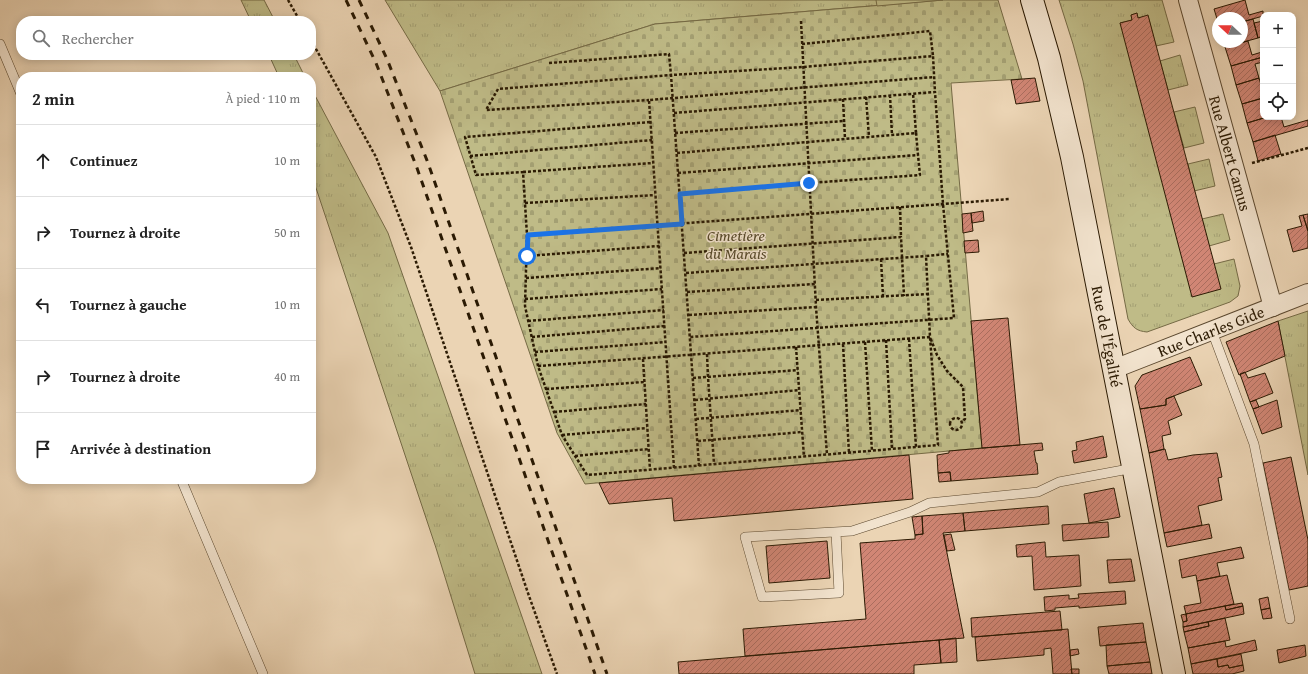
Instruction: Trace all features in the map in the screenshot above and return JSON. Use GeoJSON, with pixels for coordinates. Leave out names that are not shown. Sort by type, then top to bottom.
{"type":"FeatureCollection","features":[{"type":"Feature","properties":{"kind":"street","name":"Rue de l'Égalité"},"geometry":{"type":"LineString","coordinates":[[1032,0],[1054,77],[1072,157],[1174,674]]}},
{"type":"Feature","properties":{"kind":"street","name":"Rue Albert Camus"},"geometry":{"type":"LineString","coordinates":[[1188,0],[1273,307]]}},
{"type":"Feature","properties":{"kind":"street","name":"Rue Charles Gide"},"geometry":{"type":"LineString","coordinates":[[1114,369],[1308,293]]}},
{"type":"Feature","properties":{"kind":"lane"},"geometry":{"type":"LineString","coordinates":[[0,44],[16,82]]}},
{"type":"Feature","properties":{"kind":"lane"},"geometry":{"type":"LineString","coordinates":[[1212,331],[1254,444],[1290,619]]}},
{"type":"Feature","properties":{"kind":"lane"},"geometry":{"type":"LineString","coordinates":[[836,532],[839,593],[762,597],[745,537],[836,532],[852,532],[910,512],[929,503],[1038,492],[1059,482],[1134,468]]}},
{"type":"Feature","properties":{"kind":"lane"},"geometry":{"type":"LineString","coordinates":[[184,484],[264,674]]}},
{"type":"Feature","properties":{"kind":"path"},"geometry":{"type":"LineString","coordinates":[[288,0],[297,16]]}},
{"type":"Feature","properties":{"kind":"path"},"geometry":{"type":"LineString","coordinates":[[801,21],[810,214],[826,455]]}},
{"type":"Feature","properties":{"kind":"path"},"geometry":{"type":"LineString","coordinates":[[690,337],[954,318],[943,204],[930,31],[802,44]]}},
{"type":"Feature","properties":{"kind":"path"},"geometry":{"type":"LineString","coordinates":[[316,49],[376,158],[411,248],[557,674]]}},
{"type":"Feature","properties":{"kind":"path"},"geometry":{"type":"LineString","coordinates":[[549,63],[669,54],[699,466]]}},
{"type":"Feature","properties":{"kind":"path"},"geometry":{"type":"LineString","coordinates":[[933,56],[498,89],[486,110],[649,100],[934,77]]}},
{"type":"Feature","properties":{"kind":"path"},"geometry":{"type":"LineString","coordinates":[[674,114],[935,92]]}},
{"type":"Feature","properties":{"kind":"path"},"geometry":{"type":"LineString","coordinates":[[680,194],[920,175],[913,93]]}},
{"type":"Feature","properties":{"kind":"path"},"geometry":{"type":"LineString","coordinates":[[890,95],[892,135]]}},
{"type":"Feature","properties":{"kind":"path"},"geometry":{"type":"LineString","coordinates":[[866,97],[869,137]]}},
{"type":"Feature","properties":{"kind":"path"},"geometry":{"type":"LineString","coordinates":[[843,99],[845,139]]}},
{"type":"Feature","properties":{"kind":"path"},"geometry":{"type":"LineString","coordinates":[[649,100],[674,468]]}},
{"type":"Feature","properties":{"kind":"path"},"geometry":{"type":"LineString","coordinates":[[675,133],[844,121]]}},
{"type":"Feature","properties":{"kind":"path"},"geometry":{"type":"LineString","coordinates":[[650,122],[464,137],[476,175],[653,163]]}},
{"type":"Feature","properties":{"kind":"path"},"geometry":{"type":"LineString","coordinates":[[677,152],[916,134]]}},
{"type":"Feature","properties":{"kind":"path"},"geometry":{"type":"LineString","coordinates":[[470,156],[652,140]]}},
{"type":"Feature","properties":{"kind":"path"},"geometry":{"type":"LineString","coordinates":[[1234,168],[1308,148]]}},
{"type":"Feature","properties":{"kind":"path"},"geometry":{"type":"LineString","coordinates":[[678,173],[918,155]]}},
{"type":"Feature","properties":{"kind":"path"},"geometry":{"type":"LineString","coordinates":[[522,172],[528,235],[525,299],[528,321],[538,366],[562,435],[587,475],[938,445],[926,256]]}},
{"type":"Feature","properties":{"kind":"path"},"geometry":{"type":"LineString","coordinates":[[525,203],[655,195]]}},
{"type":"Feature","properties":{"kind":"path"},"geometry":{"type":"LineString","coordinates":[[528,235],[1010,199]]}},
{"type":"Feature","properties":{"kind":"path"},"geometry":{"type":"LineString","coordinates":[[900,207],[904,296]]}},
{"type":"Feature","properties":{"kind":"path"},"geometry":{"type":"LineString","coordinates":[[684,253],[901,237]]}},
{"type":"Feature","properties":{"kind":"path"},"geometry":{"type":"LineString","coordinates":[[527,256],[659,246]]}},
{"type":"Feature","properties":{"kind":"path"},"geometry":{"type":"LineString","coordinates":[[686,273],[948,254]]}},
{"type":"Feature","properties":{"kind":"path"},"geometry":{"type":"LineString","coordinates":[[881,258],[883,297]]}},
{"type":"Feature","properties":{"kind":"path"},"geometry":{"type":"LineString","coordinates":[[526,278],[661,268]]}},
{"type":"Feature","properties":{"kind":"path"},"geometry":{"type":"LineString","coordinates":[[687,292],[815,284]]}},
{"type":"Feature","properties":{"kind":"path"},"geometry":{"type":"LineString","coordinates":[[525,299],[662,289]]}},
{"type":"Feature","properties":{"kind":"path"},"geometry":{"type":"LineString","coordinates":[[816,300],[928,294]]}},
{"type":"Feature","properties":{"kind":"path"},"geometry":{"type":"LineString","coordinates":[[689,315],[816,307]]}},
{"type":"Feature","properties":{"kind":"path"},"geometry":{"type":"LineString","coordinates":[[528,321],[664,310]]}},
{"type":"Feature","properties":{"kind":"path"},"geometry":{"type":"LineString","coordinates":[[532,337],[665,326]]}},
{"type":"Feature","properties":{"kind":"path"},"geometry":{"type":"LineString","coordinates":[[538,366],[930,337]]}},
{"type":"Feature","properties":{"kind":"path"},"geometry":{"type":"LineString","coordinates":[[930,337],[937,355],[947,371],[964,387],[965,419],[958,430],[954,430],[950,427],[953,419],[960,420],[962,422]]}},
{"type":"Feature","properties":{"kind":"path"},"geometry":{"type":"LineString","coordinates":[[909,339],[916,447]]}},
{"type":"Feature","properties":{"kind":"path"},"geometry":{"type":"LineString","coordinates":[[886,340],[892,449]]}},
{"type":"Feature","properties":{"kind":"path"},"geometry":{"type":"LineString","coordinates":[[535,352],[666,342]]}},
{"type":"Feature","properties":{"kind":"path"},"geometry":{"type":"LineString","coordinates":[[865,342],[872,451]]}},
{"type":"Feature","properties":{"kind":"path"},"geometry":{"type":"LineString","coordinates":[[843,344],[849,453]]}},
{"type":"Feature","properties":{"kind":"path"},"geometry":{"type":"LineString","coordinates":[[796,347],[804,457]]}},
{"type":"Feature","properties":{"kind":"path"},"geometry":{"type":"LineString","coordinates":[[707,354],[714,464]]}},
{"type":"Feature","properties":{"kind":"path"},"geometry":{"type":"LineString","coordinates":[[643,358],[650,470]]}},
{"type":"Feature","properties":{"kind":"path"},"geometry":{"type":"LineString","coordinates":[[693,378],[798,370]]}},
{"type":"Feature","properties":{"kind":"path"},"geometry":{"type":"LineString","coordinates":[[546,389],[644,382]]}},
{"type":"Feature","properties":{"kind":"path"},"geometry":{"type":"LineString","coordinates":[[695,400],[799,390]]}},
{"type":"Feature","properties":{"kind":"path"},"geometry":{"type":"LineString","coordinates":[[554,412],[646,404]]}},
{"type":"Feature","properties":{"kind":"path"},"geometry":{"type":"LineString","coordinates":[[696,419],[801,410]]}},
{"type":"Feature","properties":{"kind":"path"},"geometry":{"type":"LineString","coordinates":[[562,435],[647,428]]}},
{"type":"Feature","properties":{"kind":"path"},"geometry":{"type":"LineString","coordinates":[[698,441],[802,432]]}},
{"type":"Feature","properties":{"kind":"path"},"geometry":{"type":"LineString","coordinates":[[575,456],[649,449]]}},
{"type":"Feature","properties":{"kind":"green space"},"geometry":{"type":"Polygon","coordinates":[[[241,0],[264,0],[272,16],[249,16],[241,0]]]}},
{"type":"Feature","properties":{"kind":"green space"},"geometry":{"type":"Polygon","coordinates":[[[385,0],[943,0],[655,24],[440,91],[385,0]]]}},
{"type":"Feature","properties":{"kind":"green space"},"geometry":{"type":"Polygon","coordinates":[[[876,0],[943,0],[877,6],[876,0]]]}},
{"type":"Feature","properties":{"kind":"green space","name":"Cimetière du Marais"},"geometry":{"type":"Polygon","coordinates":[[[943,0],[998,0],[1022,79],[951,83],[982,448],[585,484],[557,433],[440,91],[655,24],[943,0]]]}},
{"type":"Feature","properties":{"kind":"green space"},"geometry":{"type":"Polygon","coordinates":[[[1059,0],[1162,0],[1174,42],[1156,46],[1148,16],[1138,18],[1137,13],[1131,15],[1132,20],[1120,23],[1214,264],[1234,259],[1240,286],[1238,296],[1230,302],[1147,332],[1136,328],[1128,319],[1083,81],[1059,0]]]}},
{"type":"Feature","properties":{"kind":"green space"},"geometry":{"type":"Polygon","coordinates":[[[1180,55],[1188,85],[1168,90],[1160,61],[1180,55]]]}},
{"type":"Feature","properties":{"kind":"green space"},"geometry":{"type":"Polygon","coordinates":[[[271,60],[296,60],[302,72],[277,72],[271,60]]]}},
{"type":"Feature","properties":{"kind":"green space"},"geometry":{"type":"Polygon","coordinates":[[[316,97],[388,233],[542,674],[475,674],[436,548],[316,188],[316,97]]]}},
{"type":"Feature","properties":{"kind":"green space"},"geometry":{"type":"Polygon","coordinates":[[[1195,107],[1204,143],[1184,148],[1174,112],[1195,107]]]}},
{"type":"Feature","properties":{"kind":"green space"},"geometry":{"type":"Polygon","coordinates":[[[1209,159],[1215,186],[1194,191],[1188,164],[1209,159]]]}},
{"type":"Feature","properties":{"kind":"green space"},"geometry":{"type":"Polygon","coordinates":[[[1223,214],[1230,240],[1209,246],[1202,219],[1223,214]]]}},
{"type":"Feature","properties":{"kind":"green space"},"geometry":{"type":"Polygon","coordinates":[[[1308,311],[1308,475],[1278,321],[1308,311]]]}},
{"type":"Feature","properties":{"kind":"building"},"geometry":{"type":"Polygon","coordinates":[[[1245,0],[1249,15],[1263,11],[1263,12],[1260,12],[1260,17],[1248,20],[1248,12],[1215,12],[1214,9],[1245,0]]]}},
{"type":"Feature","properties":{"kind":"building"},"geometry":{"type":"Polygon","coordinates":[[[1137,13],[1138,18],[1148,15],[1221,289],[1192,297],[1120,23],[1132,20],[1131,15],[1137,13]]]}},
{"type":"Feature","properties":{"kind":"building"},"geometry":{"type":"Polygon","coordinates":[[[1253,19],[1258,38],[1248,41],[1248,20],[1253,19]]]}},
{"type":"Feature","properties":{"kind":"building"},"geometry":{"type":"Polygon","coordinates":[[[1260,22],[1260,37],[1258,38],[1254,23],[1260,22]]]}},
{"type":"Feature","properties":{"kind":"building"},"geometry":{"type":"Polygon","coordinates":[[[1248,41],[1252,55],[1260,53],[1260,58],[1231,66],[1225,48],[1248,48],[1248,41]]]}},
{"type":"Feature","properties":{"kind":"building"},"geometry":{"type":"Polygon","coordinates":[[[1260,58],[1260,63],[1255,64],[1259,78],[1236,85],[1231,66],[1260,58]]]}},
{"type":"Feature","properties":{"kind":"building"},"geometry":{"type":"Polygon","coordinates":[[[1035,78],[1040,101],[1016,104],[1011,80],[1035,78]]]}},
{"type":"Feature","properties":{"kind":"building"},"geometry":{"type":"Polygon","coordinates":[[[1259,78],[1260,99],[1242,104],[1236,85],[1259,78]]]}},
{"type":"Feature","properties":{"kind":"building"},"geometry":{"type":"Polygon","coordinates":[[[1260,99],[1260,119],[1247,123],[1242,104],[1260,99]]]}},
{"type":"Feature","properties":{"kind":"building"},"geometry":{"type":"Polygon","coordinates":[[[1260,119],[1282,120],[1284,127],[1308,120],[1308,126],[1253,142],[1247,123],[1260,119]]]}},
{"type":"Feature","properties":{"kind":"building"},"geometry":{"type":"Polygon","coordinates":[[[1275,135],[1281,154],[1258,161],[1253,142],[1275,135]]]}},
{"type":"Feature","properties":{"kind":"building"},"geometry":{"type":"Polygon","coordinates":[[[983,211],[984,221],[972,223],[971,213],[983,211]]]}},
{"type":"Feature","properties":{"kind":"building"},"geometry":{"type":"Polygon","coordinates":[[[971,213],[973,231],[963,233],[962,214],[971,213]]]}},
{"type":"Feature","properties":{"kind":"building"},"geometry":{"type":"Polygon","coordinates":[[[1308,214],[1308,231],[1303,215],[1308,214]]]}},
{"type":"Feature","properties":{"kind":"building"},"geometry":{"type":"Polygon","coordinates":[[[1303,215],[1308,231],[1308,248],[1293,252],[1287,230],[1302,226],[1299,216],[1303,215]]]}},
{"type":"Feature","properties":{"kind":"building"},"geometry":{"type":"Polygon","coordinates":[[[978,240],[979,252],[965,253],[964,241],[978,240]]]}},
{"type":"Feature","properties":{"kind":"building"},"geometry":{"type":"Polygon","coordinates":[[[1008,318],[1020,445],[982,448],[971,321],[1008,318]]]}},
{"type":"Feature","properties":{"kind":"building"},"geometry":{"type":"Polygon","coordinates":[[[1278,321],[1285,356],[1239,375],[1226,342],[1278,321]]]}},
{"type":"Feature","properties":{"kind":"building"},"geometry":{"type":"Polygon","coordinates":[[[1190,357],[1202,385],[1166,399],[1166,405],[1140,409],[1135,386],[1142,375],[1190,357]]]}},
{"type":"Feature","properties":{"kind":"building"},"geometry":{"type":"Polygon","coordinates":[[[1245,372],[1248,378],[1265,373],[1273,393],[1250,402],[1240,374],[1245,372]]]}},
{"type":"Feature","properties":{"kind":"building"},"geometry":{"type":"Polygon","coordinates":[[[1174,396],[1182,415],[1168,421],[1171,434],[1162,436],[1164,449],[1149,453],[1140,409],[1166,405],[1166,399],[1174,396]]]}},
{"type":"Feature","properties":{"kind":"building"},"geometry":{"type":"Polygon","coordinates":[[[1256,400],[1259,407],[1253,409],[1250,402],[1256,400]]]}},
{"type":"Feature","properties":{"kind":"building"},"geometry":{"type":"Polygon","coordinates":[[[1277,400],[1282,427],[1262,434],[1253,409],[1277,400]]]}},
{"type":"Feature","properties":{"kind":"building"},"geometry":{"type":"Polygon","coordinates":[[[1103,436],[1107,457],[1074,463],[1072,451],[1077,450],[1076,442],[1103,436]]]}},
{"type":"Feature","properties":{"kind":"building"},"geometry":{"type":"Polygon","coordinates":[[[1042,443],[1043,450],[1034,451],[1038,474],[951,481],[950,472],[938,473],[937,455],[949,453],[949,451],[1042,443]]]}},
{"type":"Feature","properties":{"kind":"building"},"geometry":{"type":"Polygon","coordinates":[[[1165,449],[1168,460],[1193,455],[1217,453],[1222,477],[1218,478],[1222,500],[1198,506],[1202,525],[1164,533],[1149,453],[1165,449]]]}},
{"type":"Feature","properties":{"kind":"building"},"geometry":{"type":"Polygon","coordinates":[[[909,455],[913,499],[674,521],[672,498],[609,504],[599,483],[909,455]]]}},
{"type":"Feature","properties":{"kind":"building"},"geometry":{"type":"Polygon","coordinates":[[[1291,457],[1308,540],[1308,586],[1289,590],[1263,463],[1291,457]]]}},
{"type":"Feature","properties":{"kind":"building"},"geometry":{"type":"Polygon","coordinates":[[[950,472],[951,481],[939,482],[938,473],[950,472]]]}},
{"type":"Feature","properties":{"kind":"building"},"geometry":{"type":"Polygon","coordinates":[[[1114,488],[1120,517],[1089,523],[1084,494],[1114,488]]]}},
{"type":"Feature","properties":{"kind":"building"},"geometry":{"type":"Polygon","coordinates":[[[1048,506],[1049,524],[965,531],[963,513],[1048,506]]]}},
{"type":"Feature","properties":{"kind":"building"},"geometry":{"type":"Polygon","coordinates":[[[963,513],[965,531],[943,533],[964,638],[745,656],[743,629],[866,619],[860,543],[915,539],[915,535],[923,534],[922,516],[963,513]]]}},
{"type":"Feature","properties":{"kind":"building"},"geometry":{"type":"Polygon","coordinates":[[[922,516],[923,534],[915,535],[912,517],[922,516]]]}},
{"type":"Feature","properties":{"kind":"building"},"geometry":{"type":"Polygon","coordinates":[[[1108,522],[1109,537],[1063,541],[1062,525],[1108,522]]]}},
{"type":"Feature","properties":{"kind":"building"},"geometry":{"type":"Polygon","coordinates":[[[1209,524],[1212,538],[1167,547],[1164,533],[1209,524]]]}},
{"type":"Feature","properties":{"kind":"building"},"geometry":{"type":"Polygon","coordinates":[[[951,534],[955,550],[947,551],[944,535],[951,534]]]}},
{"type":"Feature","properties":{"kind":"building"},"geometry":{"type":"Polygon","coordinates":[[[827,541],[830,578],[769,583],[766,546],[827,541]]]}},
{"type":"Feature","properties":{"kind":"building"},"geometry":{"type":"Polygon","coordinates":[[[1045,542],[1046,557],[1079,555],[1081,586],[1034,590],[1032,556],[1017,557],[1016,545],[1045,542]]]}},
{"type":"Feature","properties":{"kind":"building"},"geometry":{"type":"Polygon","coordinates":[[[1241,547],[1244,558],[1217,563],[1220,576],[1197,581],[1196,575],[1182,578],[1179,560],[1241,547]]]}},
{"type":"Feature","properties":{"kind":"building"},"geometry":{"type":"Polygon","coordinates":[[[1131,559],[1135,581],[1109,583],[1107,560],[1131,559]]]}},
{"type":"Feature","properties":{"kind":"building"},"geometry":{"type":"Polygon","coordinates":[[[1227,575],[1234,604],[1186,614],[1184,606],[1201,603],[1197,581],[1227,575]]]}},
{"type":"Feature","properties":{"kind":"building"},"geometry":{"type":"Polygon","coordinates":[[[1125,591],[1126,604],[1079,608],[1079,606],[1055,608],[1055,610],[1045,611],[1044,597],[1069,595],[1069,599],[1079,598],[1078,594],[1125,591]]]}},
{"type":"Feature","properties":{"kind":"building"},"geometry":{"type":"Polygon","coordinates":[[[1268,597],[1270,608],[1261,610],[1259,599],[1268,597]]]}},
{"type":"Feature","properties":{"kind":"building"},"geometry":{"type":"Polygon","coordinates":[[[1242,603],[1243,606],[1226,610],[1225,606],[1242,603]]]}},
{"type":"Feature","properties":{"kind":"building"},"geometry":{"type":"Polygon","coordinates":[[[1225,606],[1226,610],[1243,606],[1244,614],[1183,627],[1183,622],[1187,621],[1186,614],[1225,606]]]}},
{"type":"Feature","properties":{"kind":"building"},"geometry":{"type":"Polygon","coordinates":[[[1270,608],[1272,618],[1263,619],[1261,610],[1270,608]]]}},
{"type":"Feature","properties":{"kind":"building"},"geometry":{"type":"Polygon","coordinates":[[[1060,611],[1062,630],[972,637],[971,618],[1060,611]]]}},
{"type":"Feature","properties":{"kind":"building"},"geometry":{"type":"Polygon","coordinates":[[[1186,614],[1187,621],[1183,622],[1181,615],[1186,614]]]}},
{"type":"Feature","properties":{"kind":"building"},"geometry":{"type":"Polygon","coordinates":[[[1225,618],[1230,640],[1188,648],[1184,632],[1209,626],[1208,622],[1225,618]]]}},
{"type":"Feature","properties":{"kind":"building"},"geometry":{"type":"Polygon","coordinates":[[[1208,622],[1209,626],[1184,632],[1183,627],[1208,622]]]}},
{"type":"Feature","properties":{"kind":"building"},"geometry":{"type":"Polygon","coordinates":[[[1143,623],[1146,642],[1100,646],[1098,627],[1143,623]]]}},
{"type":"Feature","properties":{"kind":"building"},"geometry":{"type":"Polygon","coordinates":[[[1068,629],[1072,674],[1053,674],[1051,648],[1044,649],[1044,655],[977,661],[975,637],[1068,629]]]}},
{"type":"Feature","properties":{"kind":"building"},"geometry":{"type":"Polygon","coordinates":[[[956,638],[957,662],[941,663],[939,640],[956,638]]]}},
{"type":"Feature","properties":{"kind":"building"},"geometry":{"type":"Polygon","coordinates":[[[939,640],[941,663],[914,665],[914,674],[679,674],[678,662],[939,640]]]}},
{"type":"Feature","properties":{"kind":"building"},"geometry":{"type":"Polygon","coordinates":[[[1255,640],[1257,650],[1191,664],[1188,648],[1225,641],[1226,647],[1255,640]]]}},
{"type":"Feature","properties":{"kind":"building"},"geometry":{"type":"Polygon","coordinates":[[[1146,642],[1150,662],[1107,666],[1106,645],[1146,642]]]}},
{"type":"Feature","properties":{"kind":"building"},"geometry":{"type":"Polygon","coordinates":[[[1305,645],[1306,656],[1279,663],[1277,650],[1305,645]]]}},
{"type":"Feature","properties":{"kind":"building"},"geometry":{"type":"Polygon","coordinates":[[[1078,649],[1079,654],[1070,656],[1070,650],[1078,649]]]}},
{"type":"Feature","properties":{"kind":"building"},"geometry":{"type":"Polygon","coordinates":[[[1241,654],[1243,665],[1229,668],[1228,665],[1218,667],[1217,659],[1241,654]]]}},
{"type":"Feature","properties":{"kind":"building"},"geometry":{"type":"Polygon","coordinates":[[[1217,659],[1218,667],[1228,665],[1229,668],[1243,665],[1244,671],[1232,674],[1193,674],[1191,664],[1217,659]]]}},
{"type":"Feature","properties":{"kind":"building"},"geometry":{"type":"Polygon","coordinates":[[[1150,662],[1152,674],[1109,674],[1107,666],[1150,662]]]}},
{"type":"Feature","properties":{"kind":"building"},"geometry":{"type":"Polygon","coordinates":[[[1071,669],[1079,669],[1079,674],[1072,674],[1071,669]]]}},
{"type":"Feature","properties":{"kind":"railway"},"geometry":{"type":"LineString","coordinates":[[346,0],[376,63],[417,168],[595,674]]}},
{"type":"Feature","properties":{"kind":"railway"},"geometry":{"type":"LineString","coordinates":[[359,0],[387,59],[428,163],[607,674]]}},
{"type":"Feature","properties":{"kind":"route"},"geometry":{"type":"LineString","coordinates":[[527,256],[528,235],[682,224],[680,194],[809,183]]}}]}
